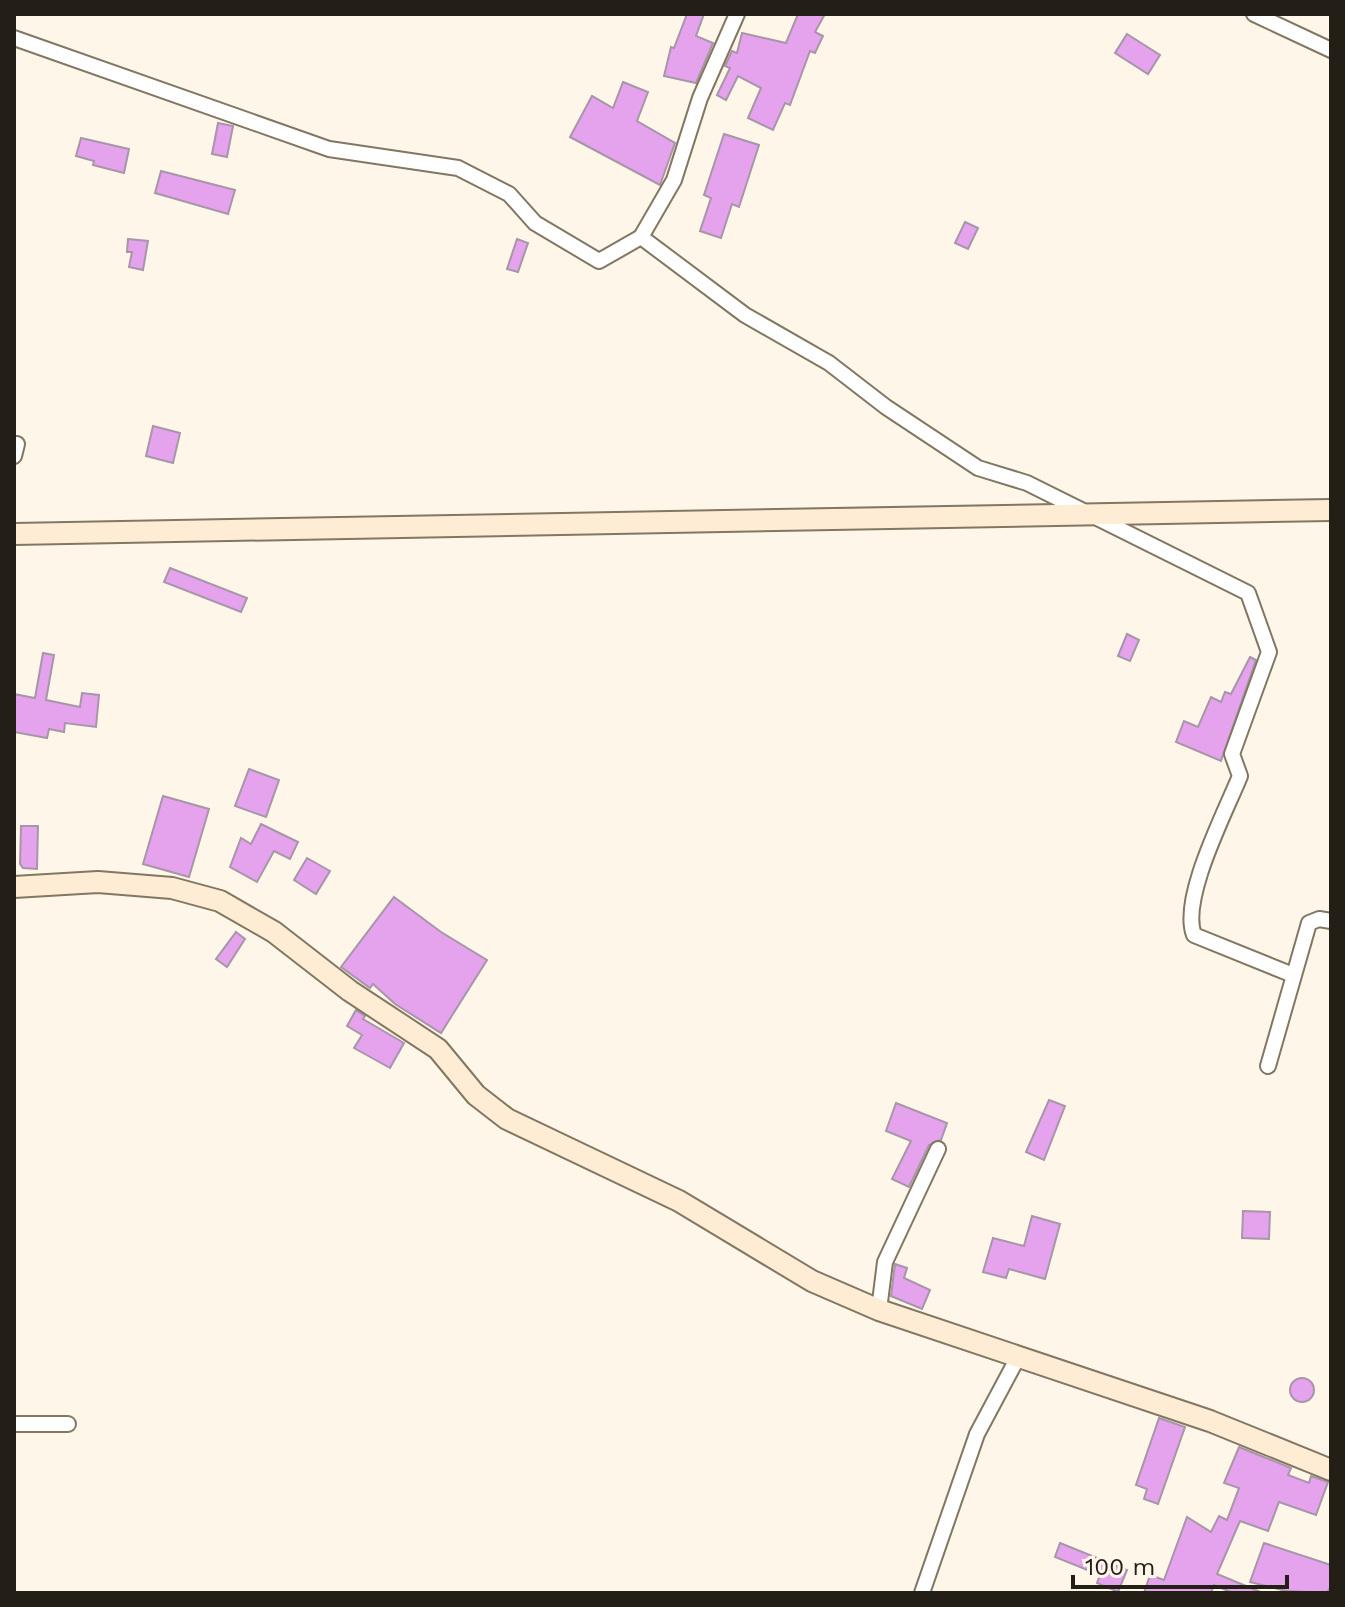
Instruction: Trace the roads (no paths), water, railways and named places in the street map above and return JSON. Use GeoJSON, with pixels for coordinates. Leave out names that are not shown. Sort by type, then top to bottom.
{"type":"FeatureCollection","features":[{"type":"Feature","properties":{"kind":"street"},"geometry":{"type":"LineString","coordinates":[[14,38],[329,149],[458,168],[509,194],[535,223],[599,261],[641,237],[674,180],[700,98],[737,14]]}},
{"type":"Feature","properties":{"kind":"street"},"geometry":{"type":"LineString","coordinates":[[1254,14],[1331,50]]}},
{"type":"Feature","properties":{"kind":"street"},"geometry":{"type":"LineString","coordinates":[[641,237],[745,315],[829,363],[886,407],[978,468],[1027,483],[1248,593],[1269,652],[1232,754],[1240,776],[1195,890],[1189,920],[1194,935],[1293,975]]}},
{"type":"Feature","properties":{"kind":"street"},"geometry":{"type":"LineString","coordinates":[[14,534],[1331,510]]}},
{"type":"Feature","properties":{"kind":"street"},"geometry":{"type":"LineString","coordinates":[[14,887],[113,883],[172,888],[220,901],[274,932],[350,991],[438,1049],[476,1095],[507,1119],[679,1201],[812,1281],[879,1310],[1017,1359],[1210,1421],[1331,1470]]}},
{"type":"Feature","properties":{"kind":"street"},"geometry":{"type":"LineString","coordinates":[[1268,1066],[1309,923],[1319,919],[1331,921]]}},
{"type":"Feature","properties":{"kind":"street"},"geometry":{"type":"LineString","coordinates":[[879,1310],[885,1262],[938,1149]]}},
{"type":"Feature","properties":{"kind":"street"},"geometry":{"type":"LineString","coordinates":[[922,1593],[977,1434],[1017,1359]]}},
{"type":"Feature","properties":{"kind":"street"},"geometry":{"type":"LineString","coordinates":[[14,1424],[68,1424]]}}]}
